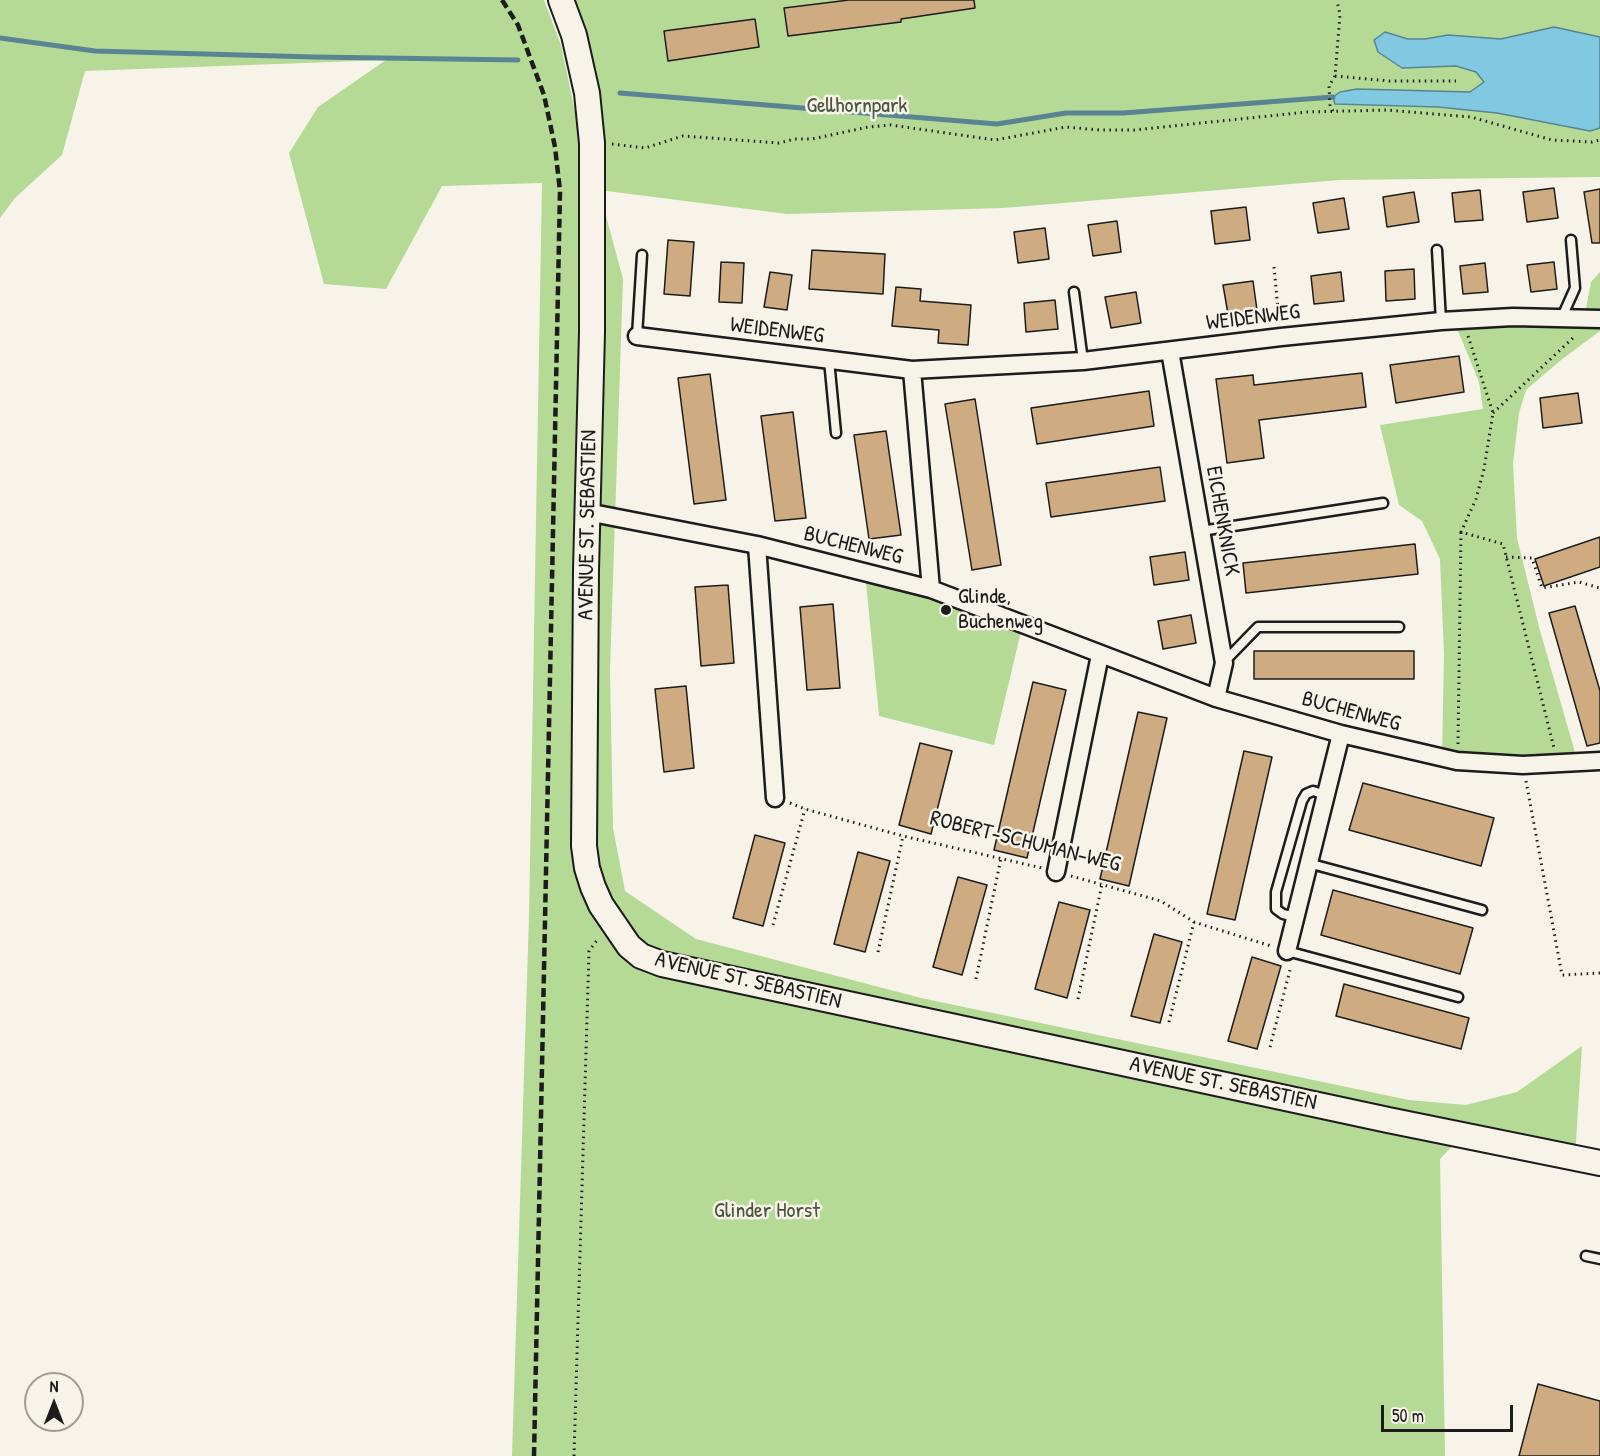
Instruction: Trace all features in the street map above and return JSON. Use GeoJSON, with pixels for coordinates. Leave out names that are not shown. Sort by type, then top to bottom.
{"type":"FeatureCollection","features":[{"type":"Feature","properties":{"kind":"main road","name":"AVENUE ST. SEBASTIEN"},"geometry":{"type":"LineString","coordinates":[[561,0],[574,35],[587,93],[591,142],[592,332],[587,512],[584,846],[593,887],[612,922],[629,946],[641,956],[662,964],[1365,1115],[1600,1163]]}},
{"type":"Feature","properties":{"kind":"street","name":"WEIDENWEG"},"geometry":{"type":"LineString","coordinates":[[637,336],[912,370],[1083,361],[1281,337],[1441,321],[1562,317],[1597,319]]}},
{"type":"Feature","properties":{"kind":"street","name":"EICHENKNICK"},"geometry":{"type":"LineString","coordinates":[[1170,351],[1224,663],[1216,698]]}},
{"type":"Feature","properties":{"kind":"street"},"geometry":{"type":"LineString","coordinates":[[912,370],[931,589]]}},
{"type":"Feature","properties":{"kind":"street","name":"BUCHENWEG"},"geometry":{"type":"LineString","coordinates":[[587,512],[757,545],[931,589],[1216,698],[1341,734],[1457,761],[1522,765],[1600,762]]}},
{"type":"Feature","properties":{"kind":"street"},"geometry":{"type":"LineString","coordinates":[[757,545],[775,798]]}},
{"type":"Feature","properties":{"kind":"street"},"geometry":{"type":"LineString","coordinates":[[1056,872],[1100,655]]}},
{"type":"Feature","properties":{"kind":"street"},"geometry":{"type":"LineString","coordinates":[[1290,952],[1295,917],[1341,734]]}},
{"type":"Feature","properties":{"kind":"lane"},"geometry":{"type":"LineString","coordinates":[[1562,317],[1575,288],[1571,240]]}},
{"type":"Feature","properties":{"kind":"lane"},"geometry":{"type":"LineString","coordinates":[[1437,250],[1441,321]]}},
{"type":"Feature","properties":{"kind":"lane"},"geometry":{"type":"LineString","coordinates":[[637,336],[642,255]]}},
{"type":"Feature","properties":{"kind":"lane"},"geometry":{"type":"LineString","coordinates":[[1074,292],[1083,361]]}},
{"type":"Feature","properties":{"kind":"lane"},"geometry":{"type":"LineString","coordinates":[[829,360],[836,433]]}},
{"type":"Feature","properties":{"kind":"lane"},"geometry":{"type":"LineString","coordinates":[[1201,531],[1383,503]]}},
{"type":"Feature","properties":{"kind":"lane"},"geometry":{"type":"LineString","coordinates":[[1224,663],[1258,627],[1400,627]]}},
{"type":"Feature","properties":{"kind":"lane"},"geometry":{"type":"LineString","coordinates":[[1295,917],[1283,914],[1276,909],[1276,892],[1302,801],[1306,794],[1313,791],[1326,795]]}},
{"type":"Feature","properties":{"kind":"lane"},"geometry":{"type":"LineString","coordinates":[[1308,863],[1482,910]]}},
{"type":"Feature","properties":{"kind":"lane"},"geometry":{"type":"LineString","coordinates":[[1290,952],[1458,997]]}},
{"type":"Feature","properties":{"kind":"lane"},"geometry":{"type":"LineString","coordinates":[[1586,1256],[1600,1259]]}},
{"type":"Feature","properties":{"kind":"path"},"geometry":{"type":"LineString","coordinates":[[1333,111],[1330,106],[1329,86],[1335,76],[1340,15],[1337,0]]}},
{"type":"Feature","properties":{"kind":"path"},"geometry":{"type":"LineString","coordinates":[[1335,76],[1390,81],[1456,81]]}},
{"type":"Feature","properties":{"kind":"path"},"geometry":{"type":"LineString","coordinates":[[591,142],[645,148],[682,136],[779,142],[812,139],[868,127],[891,125],[995,140],[1066,127],[1134,130],[1252,117],[1387,110],[1471,117],[1552,140],[1592,142],[1600,140]]}},
{"type":"Feature","properties":{"kind":"path"},"geometry":{"type":"LineString","coordinates":[[1274,267],[1281,337]]}},
{"type":"Feature","properties":{"kind":"path"},"geometry":{"type":"LineString","coordinates":[[1493,413],[1539,368],[1597,319]]}},
{"type":"Feature","properties":{"kind":"path"},"geometry":{"type":"LineString","coordinates":[[1457,761],[1461,532],[1476,499],[1484,469],[1493,413],[1462,320]]}},
{"type":"Feature","properties":{"kind":"path"},"geometry":{"type":"LineString","coordinates":[[1461,532],[1503,544],[1558,764]]}},
{"type":"Feature","properties":{"kind":"path"},"geometry":{"type":"LineString","coordinates":[[1506,557],[1532,558],[1542,588],[1579,582],[1600,588]]}},
{"type":"Feature","properties":{"kind":"path"},"geometry":{"type":"LineString","coordinates":[[1522,765],[1562,975],[1600,973]]}},
{"type":"Feature","properties":{"kind":"path","name":"ROBERT-SCHUMAN-WEG"},"geometry":{"type":"LineString","coordinates":[[775,798],[805,809],[903,836],[1001,858],[1161,901],[1194,922],[1290,952]]}},
{"type":"Feature","properties":{"kind":"path"},"geometry":{"type":"LineString","coordinates":[[773,925],[805,809]]}},
{"type":"Feature","properties":{"kind":"path"},"geometry":{"type":"LineString","coordinates":[[878,952],[903,836]]}},
{"type":"Feature","properties":{"kind":"path"},"geometry":{"type":"LineString","coordinates":[[976,979],[1001,858]]}},
{"type":"Feature","properties":{"kind":"path"},"geometry":{"type":"LineString","coordinates":[[1078,999],[1102,884]]}},
{"type":"Feature","properties":{"kind":"path"},"geometry":{"type":"LineString","coordinates":[[574,1456],[589,951],[612,922]]}},
{"type":"Feature","properties":{"kind":"path"},"geometry":{"type":"LineString","coordinates":[[1169,1022],[1194,922]]}},
{"type":"Feature","properties":{"kind":"path"},"geometry":{"type":"LineString","coordinates":[[1270,1047],[1290,952]]}},
{"type":"Feature","properties":{"kind":"green space","name":"Glinder Horst"},"geometry":{"type":"Polygon","coordinates":[[[0,0],[544,0],[561,45],[582,145],[599,189],[559,0],[1600,0],[1600,37],[1554,27],[1501,39],[1448,35],[1408,39],[1385,32],[1401,68],[1456,66],[1476,72],[1485,82],[1470,92],[1335,104],[1438,107],[1497,113],[1589,131],[1600,128],[1600,177],[1339,180],[1003,208],[787,214],[599,190],[623,279],[610,670],[613,828],[625,891],[696,939],[921,998],[1409,1100],[1466,1105],[1517,1092],[1582,1046],[1575,1157],[1462,1136],[1440,1159],[1445,1456],[512,1456],[529,916],[542,183],[442,186],[386,289],[324,284],[289,153],[318,107],[386,60],[85,71],[62,155],[15,198],[0,218],[0,0]]]}},
{"type":"Feature","properties":{"kind":"green space"},"geometry":{"type":"Polygon","coordinates":[[[1600,272],[1600,331],[1526,390],[1519,413],[1513,463],[1517,538],[1539,627],[1578,763],[1442,759],[1444,654],[1440,559],[1422,521],[1399,505],[1380,425],[1483,409],[1479,382],[1452,316],[1585,314],[1591,282],[1600,272]]]}},
{"type":"Feature","properties":{"kind":"green space"},"geometry":{"type":"Polygon","coordinates":[[[865,572],[1023,623],[994,745],[879,716],[865,572]]]}},
{"type":"Feature","properties":{"kind":"water"},"geometry":{"type":"Polygon","coordinates":[[[1554,27],[1600,37],[1600,128],[1590,131],[1497,113],[1438,107],[1335,104],[1333,97],[1340,92],[1357,89],[1470,92],[1484,82],[1476,72],[1456,66],[1402,68],[1378,52],[1374,40],[1385,32],[1408,39],[1448,35],[1501,39],[1554,27]]]}},
{"type":"Feature","properties":{"kind":"building"},"geometry":{"type":"Polygon","coordinates":[[[849,0],[974,0],[975,8],[901,19],[901,22],[788,36],[784,8],[849,0]]]}},
{"type":"Feature","properties":{"kind":"building"},"geometry":{"type":"Polygon","coordinates":[[[755,19],[759,47],[668,61],[664,31],[755,19]]]}},
{"type":"Feature","properties":{"kind":"building"},"geometry":{"type":"Polygon","coordinates":[[[1554,188],[1558,218],[1527,222],[1523,192],[1554,188]]]}},
{"type":"Feature","properties":{"kind":"building"},"geometry":{"type":"Polygon","coordinates":[[[1600,189],[1600,243],[1592,243],[1584,192],[1600,189]]]}},
{"type":"Feature","properties":{"kind":"building"},"geometry":{"type":"Polygon","coordinates":[[[1480,190],[1483,220],[1455,222],[1452,193],[1480,190]]]}},
{"type":"Feature","properties":{"kind":"building"},"geometry":{"type":"Polygon","coordinates":[[[1414,192],[1419,222],[1387,227],[1383,197],[1414,192]]]}},
{"type":"Feature","properties":{"kind":"building"},"geometry":{"type":"Polygon","coordinates":[[[1344,198],[1349,229],[1318,233],[1313,203],[1344,198]]]}},
{"type":"Feature","properties":{"kind":"building"},"geometry":{"type":"Polygon","coordinates":[[[1246,207],[1250,240],[1215,244],[1211,211],[1246,207]]]}},
{"type":"Feature","properties":{"kind":"building"},"geometry":{"type":"Polygon","coordinates":[[[1117,221],[1121,252],[1093,256],[1088,225],[1117,221]]]}},
{"type":"Feature","properties":{"kind":"building"},"geometry":{"type":"Polygon","coordinates":[[[1045,228],[1049,259],[1018,263],[1014,232],[1045,228]]]}},
{"type":"Feature","properties":{"kind":"building"},"geometry":{"type":"Polygon","coordinates":[[[668,240],[694,242],[690,296],[664,294],[668,240]]]}},
{"type":"Feature","properties":{"kind":"building"},"geometry":{"type":"Polygon","coordinates":[[[812,250],[885,254],[883,294],[809,289],[812,250]]]}},
{"type":"Feature","properties":{"kind":"building"},"geometry":{"type":"Polygon","coordinates":[[[721,262],[744,263],[742,303],[719,302],[721,262]]]}},
{"type":"Feature","properties":{"kind":"building"},"geometry":{"type":"Polygon","coordinates":[[[1554,262],[1557,289],[1531,292],[1527,265],[1554,262]]]}},
{"type":"Feature","properties":{"kind":"building"},"geometry":{"type":"Polygon","coordinates":[[[1485,263],[1488,292],[1463,294],[1460,266],[1485,263]]]}},
{"type":"Feature","properties":{"kind":"building"},"geometry":{"type":"Polygon","coordinates":[[[1414,269],[1415,299],[1386,301],[1385,271],[1414,269]]]}},
{"type":"Feature","properties":{"kind":"building"},"geometry":{"type":"Polygon","coordinates":[[[770,272],[792,275],[787,310],[764,307],[770,272]]]}},
{"type":"Feature","properties":{"kind":"building"},"geometry":{"type":"Polygon","coordinates":[[[1341,272],[1344,301],[1314,304],[1311,276],[1341,272]]]}},
{"type":"Feature","properties":{"kind":"building"},"geometry":{"type":"Polygon","coordinates":[[[1253,281],[1257,310],[1228,314],[1223,285],[1253,281]]]}},
{"type":"Feature","properties":{"kind":"building"},"geometry":{"type":"Polygon","coordinates":[[[896,287],[921,289],[920,301],[971,305],[968,345],[938,343],[939,330],[892,326],[896,287]]]}},
{"type":"Feature","properties":{"kind":"building"},"geometry":{"type":"Polygon","coordinates":[[[1136,292],[1141,323],[1111,328],[1105,297],[1136,292]]]}},
{"type":"Feature","properties":{"kind":"building"},"geometry":{"type":"Polygon","coordinates":[[[1055,300],[1058,329],[1026,332],[1024,303],[1055,300]]]}},
{"type":"Feature","properties":{"kind":"building"},"geometry":{"type":"Polygon","coordinates":[[[1459,356],[1464,392],[1396,403],[1390,365],[1459,356]]]}},
{"type":"Feature","properties":{"kind":"building"},"geometry":{"type":"Polygon","coordinates":[[[1362,373],[1366,407],[1259,420],[1264,458],[1227,463],[1216,379],[1253,375],[1254,385],[1362,373]]]}},
{"type":"Feature","properties":{"kind":"building"},"geometry":{"type":"Polygon","coordinates":[[[710,374],[726,500],[694,504],[678,378],[710,374]]]}},
{"type":"Feature","properties":{"kind":"building"},"geometry":{"type":"Polygon","coordinates":[[[1149,391],[1154,426],[1037,444],[1031,408],[1149,391]]]}},
{"type":"Feature","properties":{"kind":"building"},"geometry":{"type":"Polygon","coordinates":[[[1578,393],[1582,423],[1543,428],[1540,398],[1578,393]]]}},
{"type":"Feature","properties":{"kind":"building"},"geometry":{"type":"Polygon","coordinates":[[[975,399],[1001,565],[972,570],[945,404],[975,399]]]}},
{"type":"Feature","properties":{"kind":"building"},"geometry":{"type":"Polygon","coordinates":[[[793,412],[806,518],[775,521],[761,416],[793,412]]]}},
{"type":"Feature","properties":{"kind":"building"},"geometry":{"type":"Polygon","coordinates":[[[886,431],[901,535],[869,539],[854,435],[886,431]]]}},
{"type":"Feature","properties":{"kind":"building"},"geometry":{"type":"Polygon","coordinates":[[[1160,467],[1165,501],[1051,517],[1046,483],[1160,467]]]}},
{"type":"Feature","properties":{"kind":"building"},"geometry":{"type":"Polygon","coordinates":[[[1600,537],[1600,567],[1544,586],[1535,559],[1600,537]]]}},
{"type":"Feature","properties":{"kind":"building"},"geometry":{"type":"Polygon","coordinates":[[[1415,544],[1418,574],[1246,593],[1243,563],[1415,544]]]}},
{"type":"Feature","properties":{"kind":"building"},"geometry":{"type":"Polygon","coordinates":[[[1185,552],[1189,580],[1154,585],[1150,557],[1185,552]]]}},
{"type":"Feature","properties":{"kind":"building"},"geometry":{"type":"Polygon","coordinates":[[[728,585],[734,663],[701,666],[695,587],[728,585]]]}},
{"type":"Feature","properties":{"kind":"building"},"geometry":{"type":"Polygon","coordinates":[[[833,604],[840,688],[807,690],[800,607],[833,604]]]}},
{"type":"Feature","properties":{"kind":"building"},"geometry":{"type":"Polygon","coordinates":[[[1575,606],[1600,691],[1600,743],[1587,746],[1549,613],[1575,606]]]}},
{"type":"Feature","properties":{"kind":"building"},"geometry":{"type":"Polygon","coordinates":[[[1191,615],[1196,643],[1163,649],[1158,621],[1191,615]]]}},
{"type":"Feature","properties":{"kind":"building"},"geometry":{"type":"Polygon","coordinates":[[[1254,651],[1414,651],[1414,679],[1254,679],[1254,651]]]}},
{"type":"Feature","properties":{"kind":"building"},"geometry":{"type":"Polygon","coordinates":[[[1033,682],[1066,690],[1027,858],[994,850],[1033,682]]]}},
{"type":"Feature","properties":{"kind":"building"},"geometry":{"type":"Polygon","coordinates":[[[686,686],[694,768],[664,772],[655,689],[686,686]]]}},
{"type":"Feature","properties":{"kind":"building"},"geometry":{"type":"Polygon","coordinates":[[[1138,712],[1167,718],[1129,886],[1100,879],[1138,712]]]}},
{"type":"Feature","properties":{"kind":"building"},"geometry":{"type":"Polygon","coordinates":[[[920,743],[952,751],[931,834],[899,825],[920,743]]]}},
{"type":"Feature","properties":{"kind":"building"},"geometry":{"type":"Polygon","coordinates":[[[1244,751],[1272,757],[1235,920],[1207,914],[1244,751]]]}},
{"type":"Feature","properties":{"kind":"building"},"geometry":{"type":"Polygon","coordinates":[[[1363,783],[1494,818],[1481,866],[1349,830],[1363,783]]]}},
{"type":"Feature","properties":{"kind":"building"},"geometry":{"type":"Polygon","coordinates":[[[755,835],[785,843],[763,926],[733,918],[755,835]]]}},
{"type":"Feature","properties":{"kind":"building"},"geometry":{"type":"Polygon","coordinates":[[[858,852],[890,861],[865,952],[834,944],[858,852]]]}},
{"type":"Feature","properties":{"kind":"building"},"geometry":{"type":"Polygon","coordinates":[[[958,877],[987,885],[962,975],[933,967],[958,877]]]}},
{"type":"Feature","properties":{"kind":"building"},"geometry":{"type":"Polygon","coordinates":[[[1333,890],[1473,928],[1460,974],[1321,935],[1333,890]]]}},
{"type":"Feature","properties":{"kind":"building"},"geometry":{"type":"Polygon","coordinates":[[[1059,902],[1090,910],[1067,998],[1035,989],[1059,902]]]}},
{"type":"Feature","properties":{"kind":"building"},"geometry":{"type":"Polygon","coordinates":[[[1154,934],[1182,942],[1160,1023],[1131,1016],[1154,934]]]}},
{"type":"Feature","properties":{"kind":"building"},"geometry":{"type":"Polygon","coordinates":[[[1252,957],[1281,966],[1257,1049],[1228,1041],[1252,957]]]}},
{"type":"Feature","properties":{"kind":"building"},"geometry":{"type":"Polygon","coordinates":[[[1344,984],[1469,1018],[1461,1049],[1336,1016],[1344,984]]]}},
{"type":"Feature","properties":{"kind":"building"},"geometry":{"type":"Polygon","coordinates":[[[1538,1384],[1600,1401],[1600,1456],[1519,1456],[1538,1384]]]}},
{"type":"Feature","properties":{"kind":"waterway"},"geometry":{"type":"LineString","coordinates":[[0,38],[95,51],[518,60]]}},
{"type":"Feature","properties":{"kind":"waterway"},"geometry":{"type":"LineString","coordinates":[[620,93],[997,124],[1066,113],[1123,113],[1333,97]]}},
{"type":"Feature","properties":{"kind":"railway"},"geometry":{"type":"LineString","coordinates":[[502,0],[518,25],[544,95],[555,147],[560,191],[534,1456]]}},
{"type":"Feature","properties":{"kind":"place","name":"Glinde, Buchenweg"},"geometry":{"type":"Point","coordinates":[946,610]}},
{"type":"Feature","properties":{"kind":"park label","name":"Gellhornpark"},"geometry":{"type":"Point","coordinates":[857,106]}}]}
